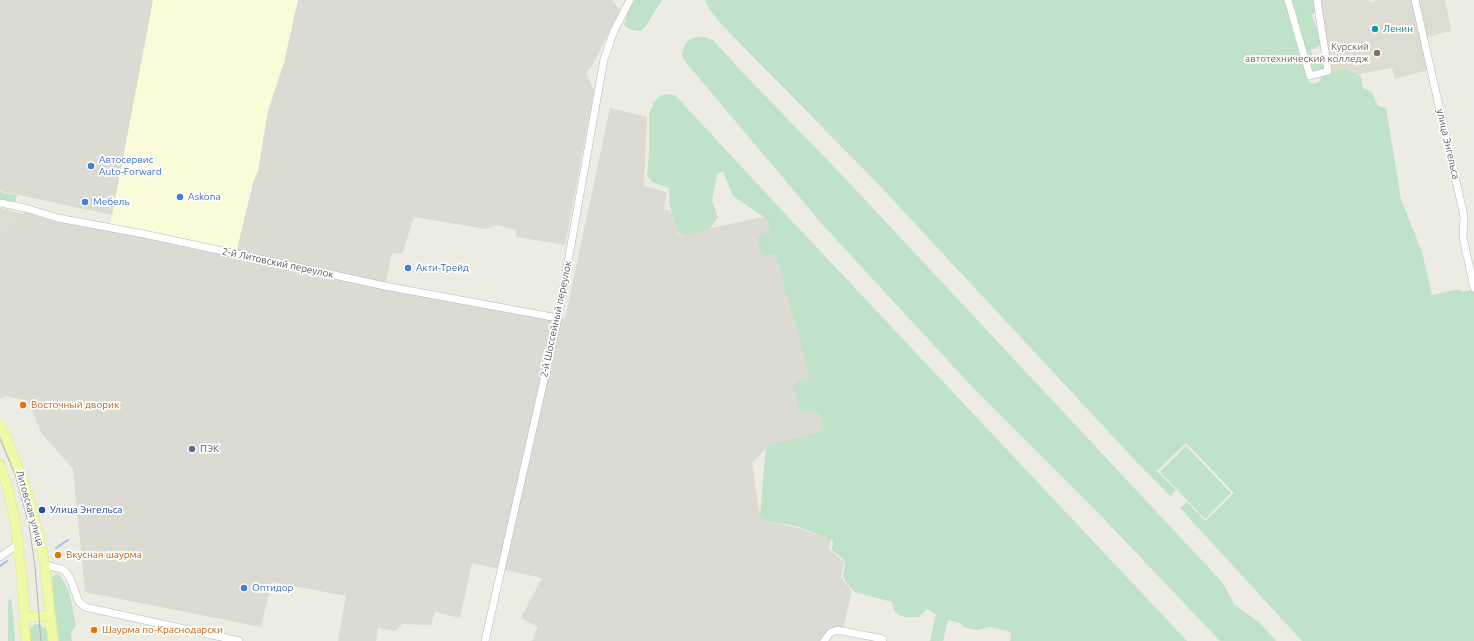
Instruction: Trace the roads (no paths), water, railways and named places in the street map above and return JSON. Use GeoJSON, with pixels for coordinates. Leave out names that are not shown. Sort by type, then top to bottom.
{"type":"FeatureCollection","features":[{"type":"Feature","properties":{"kind":"main road","name":"Литовская улица"},"geometry":{"type":"LineString","coordinates":[[0,426],[9,444],[26,488],[38,532],[45,565],[52,641]]}},
{"type":"Feature","properties":{"kind":"main road","name":"Литовская улица"},"geometry":{"type":"LineString","coordinates":[[0,465],[8,489],[15,519],[26,641]]}},
{"type":"Feature","properties":{"kind":"main road"},"geometry":{"type":"LineString","coordinates":[[24,618],[50,615]]}},
{"type":"Feature","properties":{"kind":"street","name":"2-й Шоссейный переулок"},"geometry":{"type":"LineString","coordinates":[[485,641],[558,318],[604,59],[614,31],[630,0]]}},
{"type":"Feature","properties":{"kind":"street"},"geometry":{"type":"LineString","coordinates":[[1288,0],[1310,76],[1328,71],[1318,0]]}},
{"type":"Feature","properties":{"kind":"street","name":"улица Энгельса"},"geometry":{"type":"LineString","coordinates":[[1415,0],[1464,216],[1463,237],[1474,288]]}},
{"type":"Feature","properties":{"kind":"street","name":"2-й Литовский переулок"},"geometry":{"type":"LineString","coordinates":[[0,203],[25,208],[58,218],[144,234],[385,286],[558,318]]}},
{"type":"Feature","properties":{"kind":"street"},"geometry":{"type":"LineString","coordinates":[[0,557],[18,544]]}},
{"type":"Feature","properties":{"kind":"street"},"geometry":{"type":"LineString","coordinates":[[45,565],[66,571],[70,578],[78,602],[85,607],[239,641]]}},
{"type":"Feature","properties":{"kind":"street"},"geometry":{"type":"LineString","coordinates":[[824,641],[830,633],[837,630],[883,639]]}},
{"type":"Feature","properties":{"kind":"waterway"},"geometry":{"type":"LineString","coordinates":[[56,548],[68,540]]}},
{"type":"Feature","properties":{"kind":"waterway"},"geometry":{"type":"LineString","coordinates":[[0,566],[7,561]]}},
{"type":"Feature","properties":{"kind":"tram line"},"geometry":{"type":"LineString","coordinates":[[0,439],[15,474],[29,525],[35,567],[41,641]]}},
{"type":"Feature","properties":{"kind":"place","name":"Ленин"},"geometry":{"type":"Point","coordinates":[1375,29]}},
{"type":"Feature","properties":{"kind":"place","name":"Курский автотехнический колледж"},"geometry":{"type":"Point","coordinates":[1377,53]}},
{"type":"Feature","properties":{"kind":"place","name":"Автосервис Auto-Forward"},"geometry":{"type":"Point","coordinates":[91,166]}},
{"type":"Feature","properties":{"kind":"place","name":"Askona"},"geometry":{"type":"Point","coordinates":[180,197]}},
{"type":"Feature","properties":{"kind":"place","name":"Мебель"},"geometry":{"type":"Point","coordinates":[85,202]}},
{"type":"Feature","properties":{"kind":"place","name":"Акти-Трейд"},"geometry":{"type":"Point","coordinates":[408,268]}},
{"type":"Feature","properties":{"kind":"place","name":"Восточный дворик"},"geometry":{"type":"Point","coordinates":[23,405]}},
{"type":"Feature","properties":{"kind":"place","name":"ПЭК"},"geometry":{"type":"Point","coordinates":[192,449]}},
{"type":"Feature","properties":{"kind":"place","name":"Улица Энгельса"},"geometry":{"type":"Point","coordinates":[42,510]}},
{"type":"Feature","properties":{"kind":"place","name":"Вкусная шаурма"},"geometry":{"type":"Point","coordinates":[58,555]}},
{"type":"Feature","properties":{"kind":"place","name":"Оптидор"},"geometry":{"type":"Point","coordinates":[244,588]}},
{"type":"Feature","properties":{"kind":"place","name":"Шаурма по-Краснодарски"},"geometry":{"type":"Point","coordinates":[94,630]}}]}
